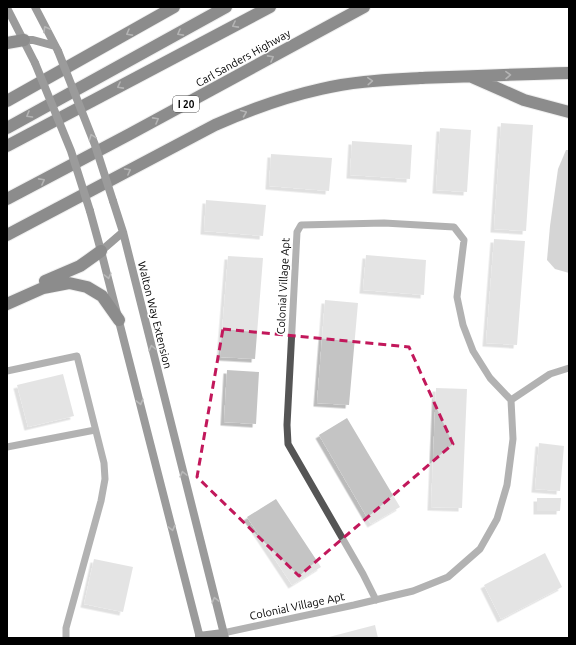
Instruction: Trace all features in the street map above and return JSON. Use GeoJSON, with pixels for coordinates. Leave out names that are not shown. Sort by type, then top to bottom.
{"type":"FeatureCollection","features":[{"type":"Feature","properties":{"kind":"highway"},"geometry":{"type":"LineString","coordinates":[[7,101],[174,7]]}},
{"type":"Feature","properties":{"kind":"highway"},"geometry":{"type":"LineString","coordinates":[[7,128],[226,7]]}},
{"type":"Feature","properties":{"kind":"highway"},"geometry":{"type":"LineString","coordinates":[[7,146],[270,7]]}},
{"type":"Feature","properties":{"kind":"highway","name":"Carl Sanders Highway"},"geometry":{"type":"LineString","coordinates":[[7,199],[364,7]]}},
{"type":"Feature","properties":{"kind":"highway"},"geometry":{"type":"LineString","coordinates":[[7,43],[24,40]]}},
{"type":"Feature","properties":{"kind":"highway"},"geometry":{"type":"LineString","coordinates":[[7,235],[178,144],[246,112],[321,89],[366,81],[469,76],[569,74]]}},
{"type":"Feature","properties":{"kind":"highway"},"geometry":{"type":"LineString","coordinates":[[469,76],[524,100],[569,112]]}},
{"type":"Feature","properties":{"kind":"highway"},"geometry":{"type":"LineString","coordinates":[[7,297],[80,266],[101,251]]}},
{"type":"Feature","properties":{"kind":"highway"},"geometry":{"type":"LineString","coordinates":[[7,304],[43,288],[69,283],[87,287],[102,296],[119,320]]}},
{"type":"Feature","properties":{"kind":"main road","name":"Walton Way Extension"},"geometry":{"type":"LineString","coordinates":[[35,7],[57,48],[95,145],[123,232],[224,635]]}},
{"type":"Feature","properties":{"kind":"main road"},"geometry":{"type":"LineString","coordinates":[[7,8],[35,62],[71,151],[90,211],[119,320],[197,637],[224,635]]}},
{"type":"Feature","properties":{"kind":"main road"},"geometry":{"type":"LineString","coordinates":[[24,40],[33,40],[57,48]]}},
{"type":"Feature","properties":{"kind":"main road"},"geometry":{"type":"LineString","coordinates":[[101,251],[123,232]]}},
{"type":"Feature","properties":{"kind":"lane","name":"Colonial Village Apt"},"geometry":{"type":"LineString","coordinates":[[224,635],[376,600],[413,591],[448,577],[480,549],[497,519],[506,485],[513,439],[511,400],[490,378],[477,358],[463,325],[457,297],[464,240],[454,227],[384,223],[301,225],[297,232],[287,425],[288,444],[363,574],[376,600]]}},
{"type":"Feature","properties":{"kind":"lane"},"geometry":{"type":"LineString","coordinates":[[7,371],[77,356],[104,463],[105,479],[101,501],[66,628],[66,638]]}},
{"type":"Feature","properties":{"kind":"lane"},"geometry":{"type":"LineString","coordinates":[[511,400],[550,374],[569,368]]}},
{"type":"Feature","properties":{"kind":"lane"},"geometry":{"type":"LineString","coordinates":[[7,447],[95,430]]}},
{"type":"Feature","properties":{"kind":"highlighted area"},"geometry":{"type":"Polygon","coordinates":[[[223,329],[409,347],[453,444],[299,576],[197,477],[223,329]]]}},
{"type":"Feature","properties":{"kind":"shaded area"},"geometry":{"type":"Polygon","coordinates":[[[566,150],[569,150],[569,273],[555,269],[547,260],[558,169],[566,150]]]}},
{"type":"Feature","properties":{"kind":"building"},"geometry":{"type":"Polygon","coordinates":[[[501,123],[533,125],[526,231],[494,229],[501,123]]]}},
{"type":"Feature","properties":{"kind":"building"},"geometry":{"type":"Polygon","coordinates":[[[440,128],[471,130],[467,192],[436,190],[440,128]]]}},
{"type":"Feature","properties":{"kind":"building"},"geometry":{"type":"Polygon","coordinates":[[[352,141],[412,145],[410,179],[350,175],[352,141]]]}},
{"type":"Feature","properties":{"kind":"building"},"geometry":{"type":"Polygon","coordinates":[[[271,154],[332,158],[329,191],[269,186],[271,154]]]}},
{"type":"Feature","properties":{"kind":"building"},"geometry":{"type":"Polygon","coordinates":[[[206,200],[266,205],[263,236],[204,231],[206,200]]]}},
{"type":"Feature","properties":{"kind":"building"},"geometry":{"type":"Polygon","coordinates":[[[494,239],[525,241],[517,345],[486,343],[494,239]]]}},
{"type":"Feature","properties":{"kind":"building"},"geometry":{"type":"Polygon","coordinates":[[[366,255],[426,260],[424,295],[363,290],[366,255]]]}},
{"type":"Feature","properties":{"kind":"building"},"geometry":{"type":"Polygon","coordinates":[[[228,256],[263,258],[255,359],[220,357],[228,256]]]}},
{"type":"Feature","properties":{"kind":"building"},"geometry":{"type":"Polygon","coordinates":[[[325,300],[358,303],[349,405],[317,403],[325,300]]]}},
{"type":"Feature","properties":{"kind":"building"},"geometry":{"type":"Polygon","coordinates":[[[227,370],[259,372],[256,424],[224,422],[227,370]]]}},
{"type":"Feature","properties":{"kind":"building"},"geometry":{"type":"Polygon","coordinates":[[[63,374],[74,416],[28,427],[17,385],[63,374]]]}},
{"type":"Feature","properties":{"kind":"building"},"geometry":{"type":"Polygon","coordinates":[[[436,388],[467,389],[462,508],[431,507],[436,388]]]}},
{"type":"Feature","properties":{"kind":"building"},"geometry":{"type":"Polygon","coordinates":[[[347,418],[400,507],[371,524],[319,435],[347,418]]]}},
{"type":"Feature","properties":{"kind":"building"},"geometry":{"type":"Polygon","coordinates":[[[539,443],[564,446],[560,491],[535,489],[539,443]]]}},
{"type":"Feature","properties":{"kind":"building"},"geometry":{"type":"Polygon","coordinates":[[[537,498],[561,498],[560,511],[537,511],[537,498]]]}},
{"type":"Feature","properties":{"kind":"building"},"geometry":{"type":"Polygon","coordinates":[[[276,499],[321,567],[292,585],[247,517],[276,499]]]}},
{"type":"Feature","properties":{"kind":"building"},"geometry":{"type":"Polygon","coordinates":[[[545,553],[562,587],[501,619],[484,585],[545,553]]]}},
{"type":"Feature","properties":{"kind":"building"},"geometry":{"type":"Polygon","coordinates":[[[94,559],[133,567],[123,612],[84,604],[94,559]]]}},
{"type":"Feature","properties":{"kind":"building"},"geometry":{"type":"Polygon","coordinates":[[[375,625],[378,638],[329,638],[329,637],[375,625]]]}}]}
